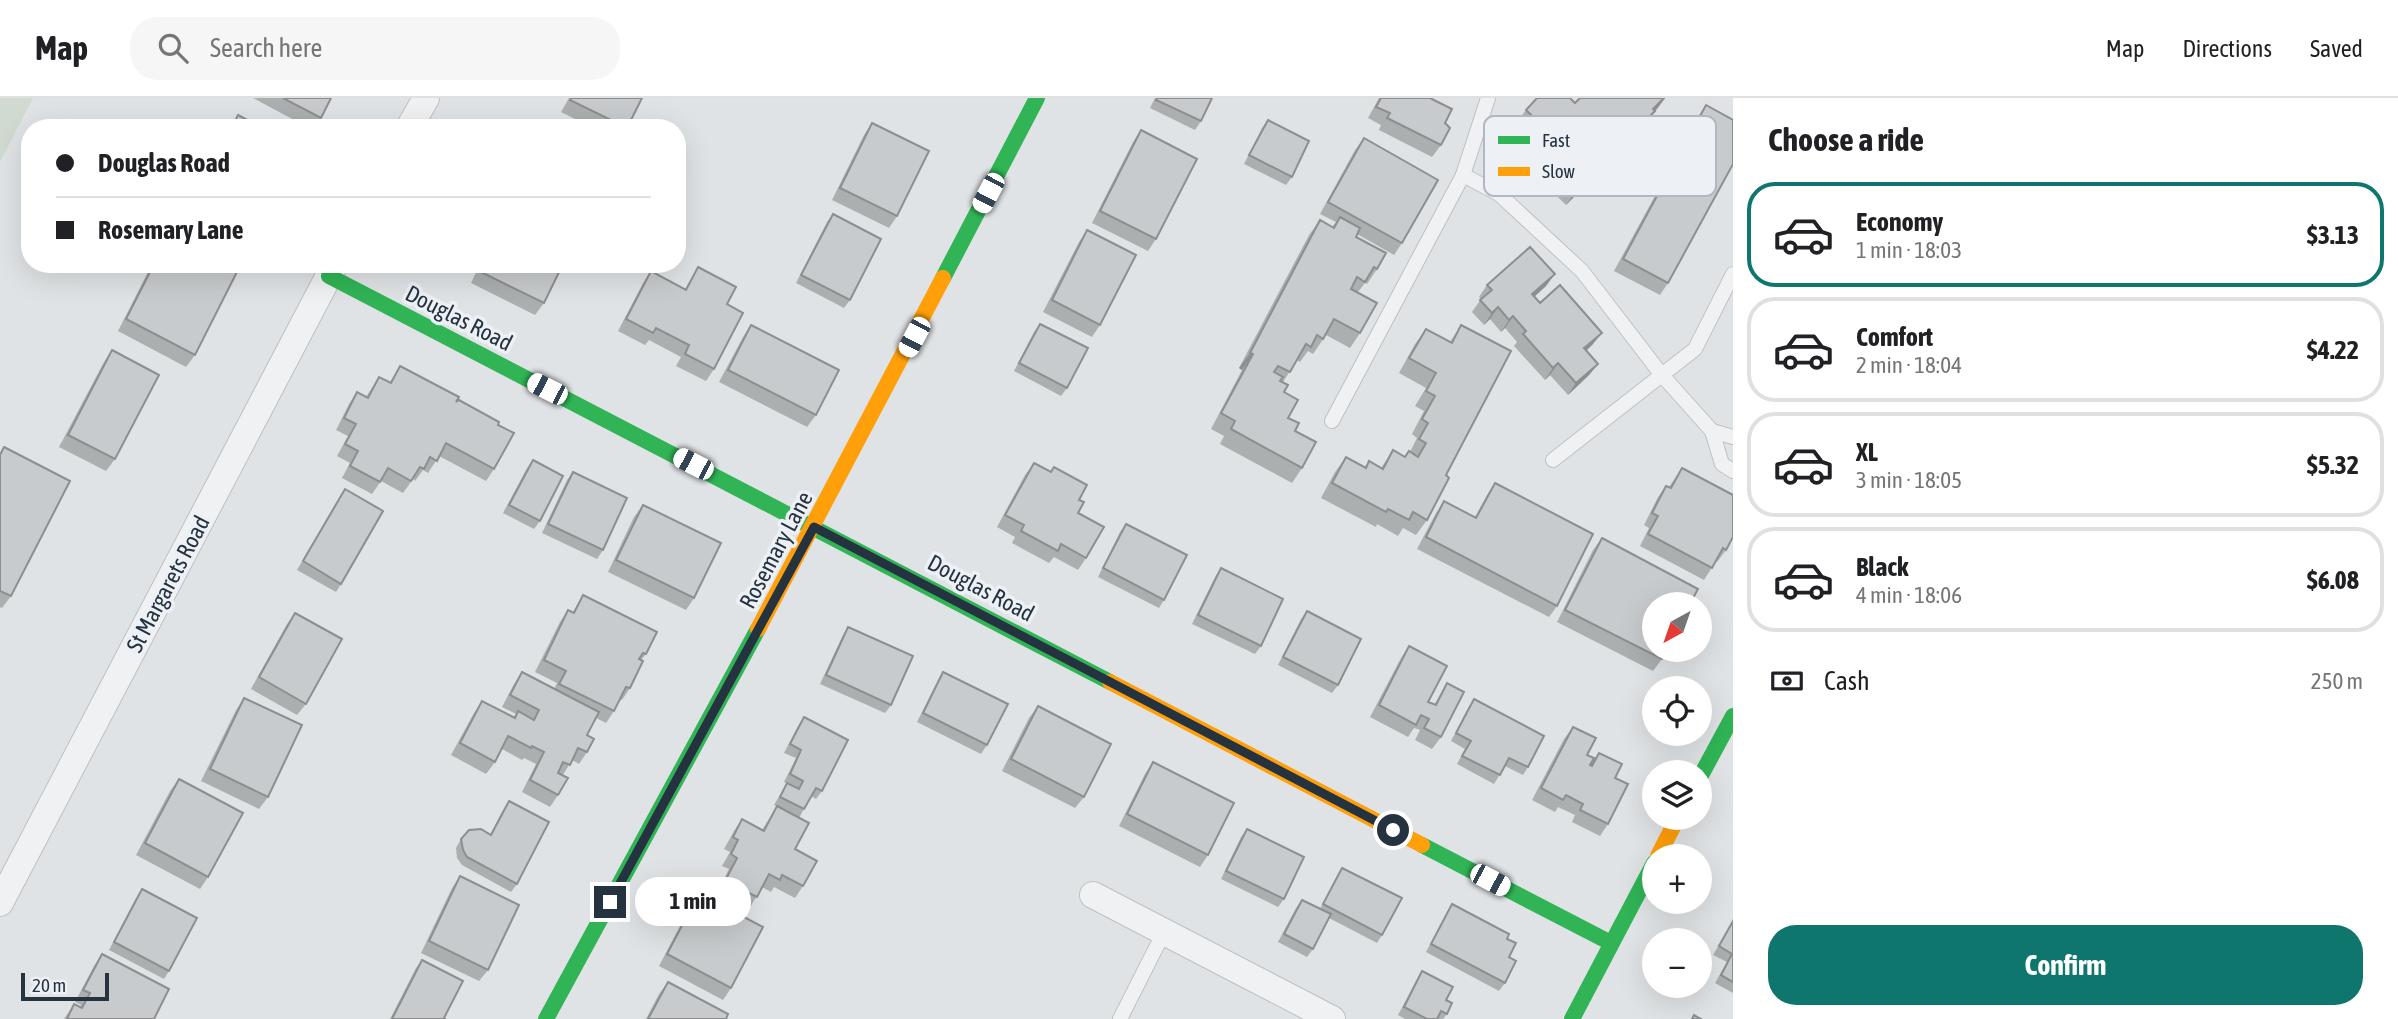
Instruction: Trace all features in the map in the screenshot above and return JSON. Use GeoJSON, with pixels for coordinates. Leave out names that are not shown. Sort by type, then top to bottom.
{"type":"FeatureCollection","features":[{"type":"Feature","properties":{"kind":"street"},"geometry":{"type":"LineString","coordinates":[[415,119],[426,98]]}},
{"type":"Feature","properties":{"kind":"street","name":"Rosemary Lane"},"geometry":{"type":"LineString","coordinates":[[546,1019],[814,527],[1037,98]]}},
{"type":"Feature","properties":{"kind":"street","name":"St Margarets Road"},"geometry":{"type":"LineString","coordinates":[[0,903],[330,273]]}},
{"type":"Feature","properties":{"kind":"street","name":"Douglas Road"},"geometry":{"type":"LineString","coordinates":[[338,273],[814,527],[1611,943]]}},
{"type":"Feature","properties":{"kind":"street"},"geometry":{"type":"LineString","coordinates":[[1709,760],[1733,716]]}},
{"type":"Feature","properties":{"kind":"street"},"geometry":{"type":"LineString","coordinates":[[1572,1019],[1642,885]]}},
{"type":"Feature","properties":{"kind":"street"},"geometry":{"type":"LineString","coordinates":[[1093,895],[1332,1019]]}},
{"type":"Feature","properties":{"kind":"lane"},"geometry":{"type":"LineString","coordinates":[[1332,421],[1463,174],[1488,98]]}},
{"type":"Feature","properties":{"kind":"lane"},"geometry":{"type":"LineString","coordinates":[[1463,174],[1484,186]]}},
{"type":"Feature","properties":{"kind":"lane"},"geometry":{"type":"LineString","coordinates":[[1501,196],[1582,271],[1661,374],[1712,431],[1722,464],[1733,471]]}},
{"type":"Feature","properties":{"kind":"lane"},"geometry":{"type":"LineString","coordinates":[[1553,460],[1695,349],[1733,274]]}},
{"type":"Feature","properties":{"kind":"lane"},"geometry":{"type":"LineString","coordinates":[[1712,431],[1733,437]]}},
{"type":"Feature","properties":{"kind":"lane"},"geometry":{"type":"LineString","coordinates":[[1120,1019],[1164,932]]}},
{"type":"Feature","properties":{"kind":"shaded area"},"geometry":{"type":"Polygon","coordinates":[[[0,98],[33,98],[21,119],[0,162],[0,98]]]}},
{"type":"Feature","properties":{"kind":"building"},"geometry":{"type":"Polygon","coordinates":[[[283,98],[331,98],[321,118],[283,98]]]}},
{"type":"Feature","properties":{"kind":"building"},"geometry":{"type":"Polygon","coordinates":[[[642,98],[632,119],[609,119],[570,100],[642,98]]]}},
{"type":"Feature","properties":{"kind":"building"},"geometry":{"type":"Polygon","coordinates":[[[1212,98],[1201,121],[1156,100],[1212,98]]]}},
{"type":"Feature","properties":{"kind":"building"},"geometry":{"type":"Polygon","coordinates":[[[1381,98],[1430,98],[1452,109],[1445,123],[1450,128],[1441,145],[1387,118],[1390,113],[1376,107],[1381,98]]]}},
{"type":"Feature","properties":{"kind":"building"},"geometry":{"type":"Polygon","coordinates":[[[1537,98],[1570,98],[1575,103],[1580,98],[1664,98],[1650,116],[1532,116],[1526,110],[1537,98]]]}},
{"type":"Feature","properties":{"kind":"building"},"geometry":{"type":"Polygon","coordinates":[[[1706,105],[1733,120],[1733,164],[1716,195],[1716,116],[1700,116],[1706,105]]]}},
{"type":"Feature","properties":{"kind":"building"},"geometry":{"type":"Polygon","coordinates":[[[1268,120],[1309,141],[1292,177],[1249,155],[1268,120]]]}},
{"type":"Feature","properties":{"kind":"building"},"geometry":{"type":"Polygon","coordinates":[[[872,123],[929,151],[897,216],[840,188],[872,123]]]}},
{"type":"Feature","properties":{"kind":"building"},"geometry":{"type":"Polygon","coordinates":[[[1141,130],[1197,159],[1156,239],[1100,211],[1141,130]]]}},
{"type":"Feature","properties":{"kind":"building"},"geometry":{"type":"Polygon","coordinates":[[[1364,138],[1438,180],[1402,243],[1328,202],[1364,138]]]}},
{"type":"Feature","properties":{"kind":"building"},"geometry":{"type":"Polygon","coordinates":[[[1657,196],[1716,196],[1668,283],[1623,259],[1657,196]]]}},
{"type":"Feature","properties":{"kind":"building"},"geometry":{"type":"Polygon","coordinates":[[[833,214],[881,239],[850,300],[801,275],[833,214]]]}},
{"type":"Feature","properties":{"kind":"building"},"geometry":{"type":"Polygon","coordinates":[[[1340,217],[1360,228],[1356,237],[1386,253],[1365,282],[1357,277],[1351,289],[1377,303],[1360,333],[1334,319],[1323,339],[1317,335],[1311,347],[1306,344],[1290,372],[1278,366],[1274,372],[1283,377],[1280,381],[1288,385],[1284,392],[1298,400],[1288,418],[1299,423],[1295,431],[1316,442],[1302,468],[1231,429],[1235,421],[1221,413],[1320,220],[1334,228],[1340,217]]]}},
{"type":"Feature","properties":{"kind":"building"},"geometry":{"type":"Polygon","coordinates":[[[1087,230],[1136,255],[1100,325],[1052,300],[1087,230]]]}},
{"type":"Feature","properties":{"kind":"building"},"geometry":{"type":"Polygon","coordinates":[[[1530,247],[1555,274],[1532,294],[1540,303],[1560,285],[1602,333],[1584,348],[1598,364],[1576,383],[1558,363],[1553,368],[1523,334],[1526,331],[1513,316],[1509,320],[1498,307],[1492,313],[1480,300],[1492,290],[1487,285],[1530,247]]]}},
{"type":"Feature","properties":{"kind":"building"},"geometry":{"type":"Polygon","coordinates":[[[698,267],[736,287],[727,304],[743,313],[714,369],[685,354],[689,345],[656,328],[653,333],[626,319],[650,273],[686,290],[698,267]]]}},
{"type":"Feature","properties":{"kind":"building"},"geometry":{"type":"Polygon","coordinates":[[[149,273],[236,273],[195,355],[126,319],[149,273]]]}},
{"type":"Feature","properties":{"kind":"building"},"geometry":{"type":"Polygon","coordinates":[[[483,273],[559,273],[544,303],[483,273]]]}},
{"type":"Feature","properties":{"kind":"building"},"geometry":{"type":"Polygon","coordinates":[[[1040,324],[1088,348],[1067,388],[1019,363],[1040,324]]]}},
{"type":"Feature","properties":{"kind":"building"},"geometry":{"type":"Polygon","coordinates":[[[751,325],[839,370],[816,415],[728,370],[751,325]]]}},
{"type":"Feature","properties":{"kind":"building"},"geometry":{"type":"Polygon","coordinates":[[[1461,325],[1511,351],[1446,475],[1449,478],[1427,520],[1413,512],[1409,520],[1388,509],[1386,512],[1332,483],[1346,457],[1366,468],[1369,461],[1383,469],[1393,450],[1405,457],[1409,451],[1418,457],[1426,443],[1419,439],[1428,423],[1422,419],[1435,396],[1426,391],[1436,373],[1409,358],[1426,329],[1452,343],[1461,325]]]}},
{"type":"Feature","properties":{"kind":"building"},"geometry":{"type":"Polygon","coordinates":[[[112,350],[159,375],[115,459],[68,435],[112,350]]]}},
{"type":"Feature","properties":{"kind":"building"},"geometry":{"type":"Polygon","coordinates":[[[400,366],[459,397],[456,402],[459,400],[514,433],[494,469],[446,443],[437,461],[430,457],[424,469],[420,467],[411,481],[388,468],[380,482],[350,466],[358,451],[345,444],[356,424],[344,418],[357,392],[368,398],[379,377],[391,383],[400,366]]]}},
{"type":"Feature","properties":{"kind":"building"},"geometry":{"type":"Polygon","coordinates":[[[4,447],[70,481],[11,596],[0,591],[0,455],[4,447]]]}},
{"type":"Feature","properties":{"kind":"building"},"geometry":{"type":"Polygon","coordinates":[[[533,460],[563,476],[540,521],[509,505],[533,460]]]}},
{"type":"Feature","properties":{"kind":"building"},"geometry":{"type":"Polygon","coordinates":[[[1034,463],[1051,472],[1054,467],[1087,485],[1079,500],[1084,502],[1078,513],[1104,527],[1086,558],[1061,544],[1058,551],[1021,531],[1024,525],[1005,515],[1034,463]]]}},
{"type":"Feature","properties":{"kind":"building"},"geometry":{"type":"Polygon","coordinates":[[[1682,468],[1733,495],[1733,537],[1726,550],[1723,548],[1712,568],[1648,534],[1658,516],[1652,513],[1666,486],[1671,488],[1682,468]]]}},
{"type":"Feature","properties":{"kind":"building"},"geometry":{"type":"Polygon","coordinates":[[[573,472],[627,498],[603,550],[548,524],[573,472]]]}},
{"type":"Feature","properties":{"kind":"building"},"geometry":{"type":"Polygon","coordinates":[[[1495,483],[1593,534],[1557,606],[1426,537],[1444,501],[1476,518],[1495,483]]]}},
{"type":"Feature","properties":{"kind":"building"},"geometry":{"type":"Polygon","coordinates":[[[345,489],[383,511],[341,584],[303,561],[345,489]]]}},
{"type":"Feature","properties":{"kind":"building"},"geometry":{"type":"Polygon","coordinates":[[[643,505],[721,543],[694,598],[616,560],[643,505]]]}},
{"type":"Feature","properties":{"kind":"building"},"geometry":{"type":"Polygon","coordinates":[[[1126,524],[1187,555],[1164,600],[1103,568],[1126,524]]]}},
{"type":"Feature","properties":{"kind":"building"},"geometry":{"type":"Polygon","coordinates":[[[1602,538],[1698,589],[1696,592],[1642,592],[1642,649],[1565,610],[1602,538]]]}},
{"type":"Feature","properties":{"kind":"building"},"geometry":{"type":"Polygon","coordinates":[[[1221,568],[1283,599],[1261,646],[1198,615],[1221,568]]]}},
{"type":"Feature","properties":{"kind":"building"},"geometry":{"type":"Polygon","coordinates":[[[583,595],[657,632],[646,654],[643,653],[639,659],[643,661],[630,688],[626,687],[614,711],[559,684],[566,671],[544,660],[568,610],[574,613],[583,595]]]}},
{"type":"Feature","properties":{"kind":"building"},"geometry":{"type":"Polygon","coordinates":[[[1307,611],[1361,639],[1338,685],[1283,657],[1307,611]]]}},
{"type":"Feature","properties":{"kind":"building"},"geometry":{"type":"Polygon","coordinates":[[[295,613],[342,639],[306,704],[259,677],[295,613]]]}},
{"type":"Feature","properties":{"kind":"building"},"geometry":{"type":"Polygon","coordinates":[[[848,627],[913,656],[891,705],[826,675],[848,627]]]}},
{"type":"Feature","properties":{"kind":"building"},"geometry":{"type":"Polygon","coordinates":[[[1409,646],[1447,666],[1428,702],[1436,705],[1447,683],[1464,692],[1441,737],[1424,728],[1429,719],[1421,715],[1416,725],[1379,705],[1409,646]]]}},
{"type":"Feature","properties":{"kind":"building"},"geometry":{"type":"Polygon","coordinates":[[[522,672],[599,712],[587,735],[594,739],[587,752],[578,748],[570,765],[563,762],[558,773],[568,778],[558,795],[530,780],[544,752],[508,736],[495,762],[460,743],[482,701],[515,718],[518,711],[534,720],[539,710],[510,695],[522,672]]]}},
{"type":"Feature","properties":{"kind":"building"},"geometry":{"type":"Polygon","coordinates":[[[943,672],[1008,704],[987,745],[923,713],[943,672]]]}},
{"type":"Feature","properties":{"kind":"building"},"geometry":{"type":"Polygon","coordinates":[[[244,698],[302,725],[268,797],[210,769],[244,698]]]}},
{"type":"Feature","properties":{"kind":"building"},"geometry":{"type":"Polygon","coordinates":[[[1474,699],[1544,736],[1528,767],[1509,758],[1500,775],[1462,756],[1471,741],[1456,733],[1474,699]]]}},
{"type":"Feature","properties":{"kind":"building"},"geometry":{"type":"Polygon","coordinates":[[[1038,706],[1111,744],[1084,797],[1011,759],[1038,706]]]}},
{"type":"Feature","properties":{"kind":"building"},"geometry":{"type":"Polygon","coordinates":[[[804,717],[848,740],[822,791],[816,788],[804,809],[780,797],[787,783],[799,789],[803,781],[790,774],[801,750],[790,744],[804,717]]]}},
{"type":"Feature","properties":{"kind":"building"},"geometry":{"type":"Polygon","coordinates":[[[1573,727],[1596,738],[1587,755],[1594,758],[1590,765],[1592,766],[1599,753],[1622,764],[1615,778],[1628,784],[1608,824],[1580,810],[1583,804],[1566,795],[1563,800],[1541,788],[1573,727]]]}},
{"type":"Feature","properties":{"kind":"building"},"geometry":{"type":"Polygon","coordinates":[[[1153,762],[1234,803],[1208,855],[1127,814],[1153,762]]]}},
{"type":"Feature","properties":{"kind":"building"},"geometry":{"type":"Polygon","coordinates":[[[179,779],[243,813],[208,877],[145,843],[179,779]]]}},
{"type":"Feature","properties":{"kind":"building"},"geometry":{"type":"Polygon","coordinates":[[[509,801],[549,822],[517,884],[467,857],[461,839],[469,830],[481,829],[491,835],[509,801]]]}},
{"type":"Feature","properties":{"kind":"building"},"geometry":{"type":"Polygon","coordinates":[[[777,806],[809,823],[795,849],[817,861],[803,886],[782,875],[780,880],[769,874],[757,897],[725,881],[737,858],[731,854],[738,840],[733,837],[742,819],[764,831],[777,806]]]}},
{"type":"Feature","properties":{"kind":"building"},"geometry":{"type":"Polygon","coordinates":[[[1247,829],[1304,857],[1284,899],[1226,871],[1247,829]]]}},
{"type":"Feature","properties":{"kind":"building"},"geometry":{"type":"Polygon","coordinates":[[[1342,868],[1402,898],[1382,935],[1323,904],[1342,868]]]}},
{"type":"Feature","properties":{"kind":"building"},"geometry":{"type":"Polygon","coordinates":[[[460,876],[519,905],[488,970],[429,941],[460,876]]]}},
{"type":"Feature","properties":{"kind":"building"},"geometry":{"type":"Polygon","coordinates":[[[142,889],[197,918],[169,971],[114,942],[142,889]]]}},
{"type":"Feature","properties":{"kind":"building"},"geometry":{"type":"Polygon","coordinates":[[[699,893],[763,927],[731,988],[667,954],[699,893]]]}},
{"type":"Feature","properties":{"kind":"building"},"geometry":{"type":"Polygon","coordinates":[[[1302,900],[1331,914],[1313,949],[1284,934],[1302,900]]]}},
{"type":"Feature","properties":{"kind":"building"},"geometry":{"type":"Polygon","coordinates":[[[1452,904],[1509,934],[1507,939],[1516,943],[1509,957],[1516,961],[1505,983],[1431,944],[1452,904]]]}},
{"type":"Feature","properties":{"kind":"building"},"geometry":{"type":"Polygon","coordinates":[[[1733,921],[1733,982],[1721,975],[1732,954],[1719,946],[1733,921]]]}},
{"type":"Feature","properties":{"kind":"building"},"geometry":{"type":"Polygon","coordinates":[[[102,954],[169,989],[154,1019],[67,1019],[74,1004],[82,1008],[90,993],[83,990],[102,954]]]}},
{"type":"Feature","properties":{"kind":"building"},"geometry":{"type":"Polygon","coordinates":[[[422,960],[463,981],[445,1019],[392,1019],[422,960]]]}},
{"type":"Feature","properties":{"kind":"building"},"geometry":{"type":"Polygon","coordinates":[[[1422,971],[1453,987],[1446,1000],[1452,1003],[1447,1014],[1441,1011],[1437,1019],[1427,1019],[1404,1007],[1422,971]]]}},
{"type":"Feature","properties":{"kind":"building"},"geometry":{"type":"Polygon","coordinates":[[[668,982],[728,1014],[726,1019],[648,1019],[668,982]]]}},
{"type":"Feature","properties":{"kind":"traffic: fast"},"geometry":{"type":"LineString","coordinates":[[943,278],[1037,98]]}},
{"type":"Feature","properties":{"kind":"traffic: fast"},"geometry":{"type":"LineString","coordinates":[[329,276],[1110,682]]}},
{"type":"Feature","properties":{"kind":"traffic: fast"},"geometry":{"type":"LineString","coordinates":[[546,1019],[758,629]]}},
{"type":"Feature","properties":{"kind":"traffic: fast"},"geometry":{"type":"LineString","coordinates":[[1709,760],[1733,716]]}},
{"type":"Feature","properties":{"kind":"traffic: fast"},"geometry":{"type":"LineString","coordinates":[[1422,845],[1611,943]]}},
{"type":"Feature","properties":{"kind":"traffic: fast"},"geometry":{"type":"LineString","coordinates":[[1572,1019],[1642,886]]}},
{"type":"Feature","properties":{"kind":"traffic: slow"},"geometry":{"type":"LineString","coordinates":[[758,629],[943,278]]}},
{"type":"Feature","properties":{"kind":"traffic: slow"},"geometry":{"type":"LineString","coordinates":[[1110,682],[1422,845]]}},
{"type":"Feature","properties":{"kind":"traffic: slow"},"geometry":{"type":"LineString","coordinates":[[1664,844],[1671,830]]}},
{"type":"Feature","properties":{"kind":"route"},"geometry":{"type":"LineString","coordinates":[[610,902],[814,527],[1393,830]]}}]}
